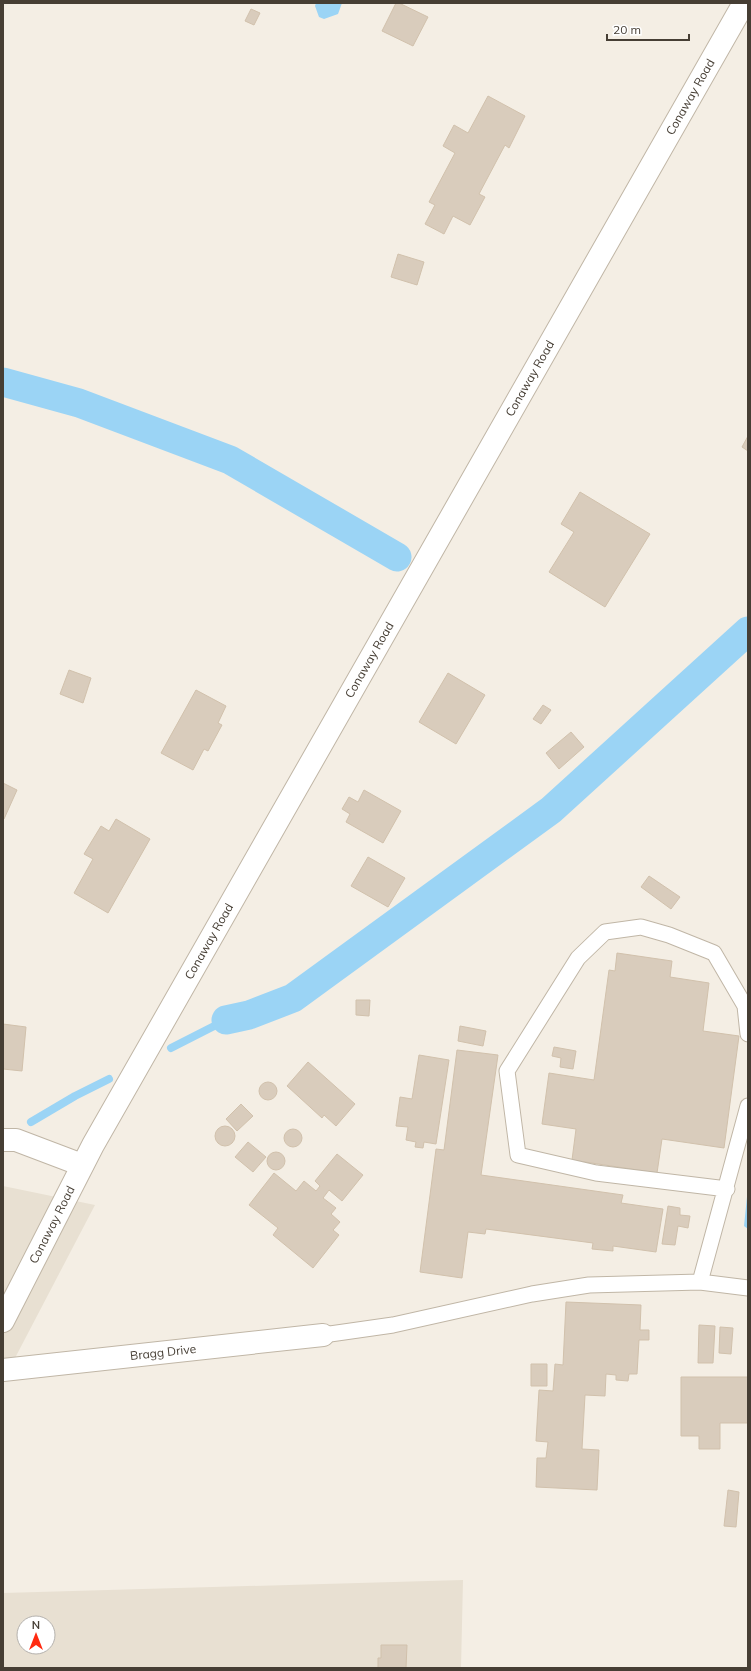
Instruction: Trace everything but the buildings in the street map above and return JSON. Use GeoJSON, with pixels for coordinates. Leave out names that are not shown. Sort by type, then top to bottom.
{"type":"FeatureCollection","features":[{"type":"Feature","properties":{"kind":"street","name":"Conaway Road"},"geometry":{"type":"LineString","coordinates":[[3,1321],[82,1165],[744,3]]}},
{"type":"Feature","properties":{"kind":"street"},"geometry":{"type":"LineString","coordinates":[[3,1140],[16,1140],[82,1165]]}},
{"type":"Feature","properties":{"kind":"street","name":"Bragg Drive"},"geometry":{"type":"LineString","coordinates":[[3,1370],[323,1335]]}},
{"type":"Feature","properties":{"kind":"lane"},"geometry":{"type":"LineString","coordinates":[[727,1188],[596,1173],[518,1155],[507,1071],[578,958],[605,932],[641,927],[669,935],[714,953],[745,1006],[748,1034]]}},
{"type":"Feature","properties":{"kind":"lane"},"geometry":{"type":"LineString","coordinates":[[700,1282],[727,1188],[748,1106]]}},
{"type":"Feature","properties":{"kind":"lane"},"geometry":{"type":"LineString","coordinates":[[323,1335],[393,1325],[532,1294],[589,1285],[700,1282],[748,1288]]}},
{"type":"Feature","properties":{"kind":"shaded area"},"geometry":{"type":"Polygon","coordinates":[[[3,1186],[95,1205],[3,1381],[3,1186]]]}},
{"type":"Feature","properties":{"kind":"shaded area"},"geometry":{"type":"Polygon","coordinates":[[[463,1580],[461,1668],[3,1668],[3,1593],[463,1580]]]}},
{"type":"Feature","properties":{"kind":"water"},"geometry":{"type":"Polygon","coordinates":[[[316,3],[342,3],[338,14],[324,19],[319,17],[315,6],[316,3]]]}},
{"type":"Feature","properties":{"kind":"water"},"geometry":{"type":"Polygon","coordinates":[[[748,1187],[748,1229],[744,1226],[748,1187]]]}},
{"type":"Feature","properties":{"kind":"waterway"},"geometry":{"type":"LineString","coordinates":[[3,382],[79,403],[230,460],[397,557]]}},
{"type":"Feature","properties":{"kind":"waterway"},"geometry":{"type":"LineString","coordinates":[[226,1020],[249,1015],[293,998],[551,810],[748,631]]}},
{"type":"Feature","properties":{"kind":"waterway"},"geometry":{"type":"LineString","coordinates":[[171,1048],[226,1020]]}},
{"type":"Feature","properties":{"kind":"waterway"},"geometry":{"type":"LineString","coordinates":[[31,1122],[75,1096],[109,1079]]}}]}
